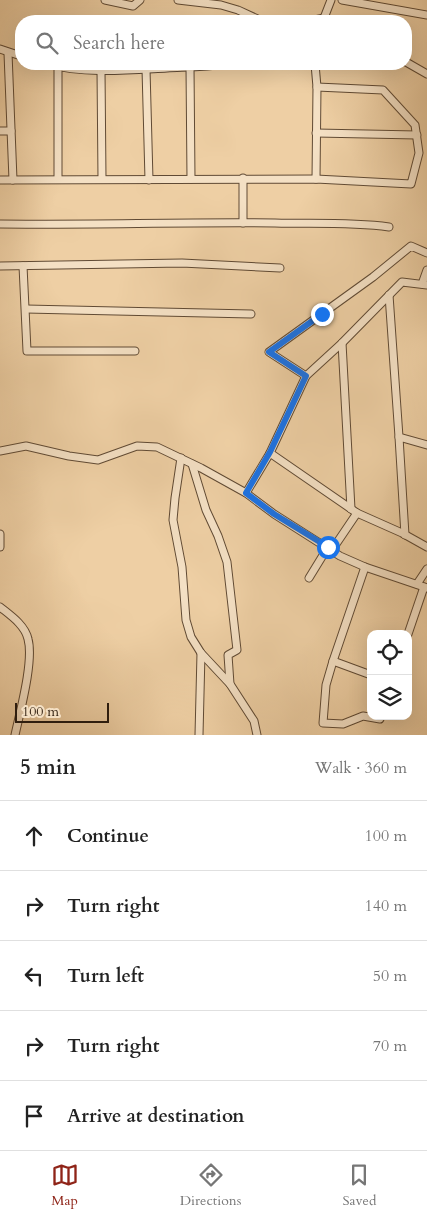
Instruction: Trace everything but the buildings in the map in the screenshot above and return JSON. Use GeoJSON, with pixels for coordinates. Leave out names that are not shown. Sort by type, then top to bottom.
{"type":"FeatureCollection","features":[{"type":"Feature","properties":{"kind":"street"},"geometry":{"type":"LineString","coordinates":[[106,0],[133,6],[140,0]]}},
{"type":"Feature","properties":{"kind":"street"},"geometry":{"type":"LineString","coordinates":[[178,0],[222,6],[249,15]]}},
{"type":"Feature","properties":{"kind":"street"},"geometry":{"type":"LineString","coordinates":[[328,15],[331,0]]}},
{"type":"Feature","properties":{"kind":"street"},"geometry":{"type":"LineString","coordinates":[[342,0],[427,15]]}},
{"type":"Feature","properties":{"kind":"street"},"geometry":{"type":"LineString","coordinates":[[0,49],[15,55]]}},
{"type":"Feature","properties":{"kind":"street"},"geometry":{"type":"LineString","coordinates":[[8,53],[13,180]]}},
{"type":"Feature","properties":{"kind":"street"},"geometry":{"type":"LineString","coordinates":[[412,65],[427,74]]}},
{"type":"Feature","properties":{"kind":"street"},"geometry":{"type":"LineString","coordinates":[[58,70],[58,180]]}},
{"type":"Feature","properties":{"kind":"street"},"geometry":{"type":"LineString","coordinates":[[101,70],[102,179]]}},
{"type":"Feature","properties":{"kind":"street"},"geometry":{"type":"LineString","coordinates":[[146,70],[149,180]]}},
{"type":"Feature","properties":{"kind":"street"},"geometry":{"type":"LineString","coordinates":[[190,70],[191,179]]}},
{"type":"Feature","properties":{"kind":"street"},"geometry":{"type":"LineString","coordinates":[[316,70],[316,179]]}},
{"type":"Feature","properties":{"kind":"street"},"geometry":{"type":"LineString","coordinates":[[0,180],[243,178],[316,179],[411,184],[419,153],[415,125],[383,90],[317,88]]}},
{"type":"Feature","properties":{"kind":"street"},"geometry":{"type":"LineString","coordinates":[[0,131],[11,131]]}},
{"type":"Feature","properties":{"kind":"street"},"geometry":{"type":"LineString","coordinates":[[316,133],[417,134]]}},
{"type":"Feature","properties":{"kind":"street"},"geometry":{"type":"LineString","coordinates":[[243,178],[243,223]]}},
{"type":"Feature","properties":{"kind":"street"},"geometry":{"type":"LineString","coordinates":[[0,224],[243,223],[368,224],[389,227]]}},
{"type":"Feature","properties":{"kind":"street"},"geometry":{"type":"LineString","coordinates":[[306,376],[269,352],[374,277],[411,246],[427,253]]}},
{"type":"Feature","properties":{"kind":"street"},"geometry":{"type":"LineString","coordinates":[[0,266],[182,263],[280,268]]}},
{"type":"Feature","properties":{"kind":"street"},"geometry":{"type":"LineString","coordinates":[[23,266],[27,351],[135,351]]}},
{"type":"Feature","properties":{"kind":"street"},"geometry":{"type":"LineString","coordinates":[[246,493],[270,452],[306,376],[342,343],[402,282],[424,285],[427,270]]}},
{"type":"Feature","properties":{"kind":"street"},"geometry":{"type":"LineString","coordinates":[[389,295],[405,535]]}},
{"type":"Feature","properties":{"kind":"street"},"geometry":{"type":"LineString","coordinates":[[26,309],[251,314]]}},
{"type":"Feature","properties":{"kind":"street"},"geometry":{"type":"LineString","coordinates":[[309,578],[354,511],[342,343]]}},
{"type":"Feature","properties":{"kind":"street"},"geometry":{"type":"LineString","coordinates":[[399,437],[427,445]]}},
{"type":"Feature","properties":{"kind":"street"},"geometry":{"type":"LineString","coordinates":[[0,451],[26,446],[69,456],[98,460],[137,446],[157,446],[246,493],[274,514],[340,556],[365,567],[423,586]]}},
{"type":"Feature","properties":{"kind":"street"},"geometry":{"type":"LineString","coordinates":[[270,452],[354,511],[427,547]]}},
{"type":"Feature","properties":{"kind":"street"},"geometry":{"type":"LineString","coordinates":[[181,458],[174,498],[173,520],[182,568],[186,620],[191,637],[202,653],[230,684],[254,721],[257,735]]}},
{"type":"Feature","properties":{"kind":"street"},"geometry":{"type":"LineString","coordinates":[[192,464],[206,510],[227,562],[237,650],[228,655],[230,684]]}},
{"type":"Feature","properties":{"kind":"street"},"geometry":{"type":"LineString","coordinates":[[0,534],[0,547]]}},
{"type":"Feature","properties":{"kind":"street"},"geometry":{"type":"LineString","coordinates":[[365,567],[326,685],[323,723],[343,724],[363,716],[367,717]]}},
{"type":"Feature","properties":{"kind":"street"},"geometry":{"type":"LineString","coordinates":[[409,630],[427,568]]}},
{"type":"Feature","properties":{"kind":"street"},"geometry":{"type":"LineString","coordinates":[[0,607],[21,626],[28,638],[28,662],[23,701],[15,735]]}},
{"type":"Feature","properties":{"kind":"street"},"geometry":{"type":"LineString","coordinates":[[199,735],[202,653]]}},
{"type":"Feature","properties":{"kind":"street"},"geometry":{"type":"LineString","coordinates":[[333,661],[367,674]]}},
{"type":"Feature","properties":{"kind":"route"},"geometry":{"type":"LineString","coordinates":[[322,314],[269,352],[306,376],[270,452],[246,493],[274,514],[328,547]]}}]}
